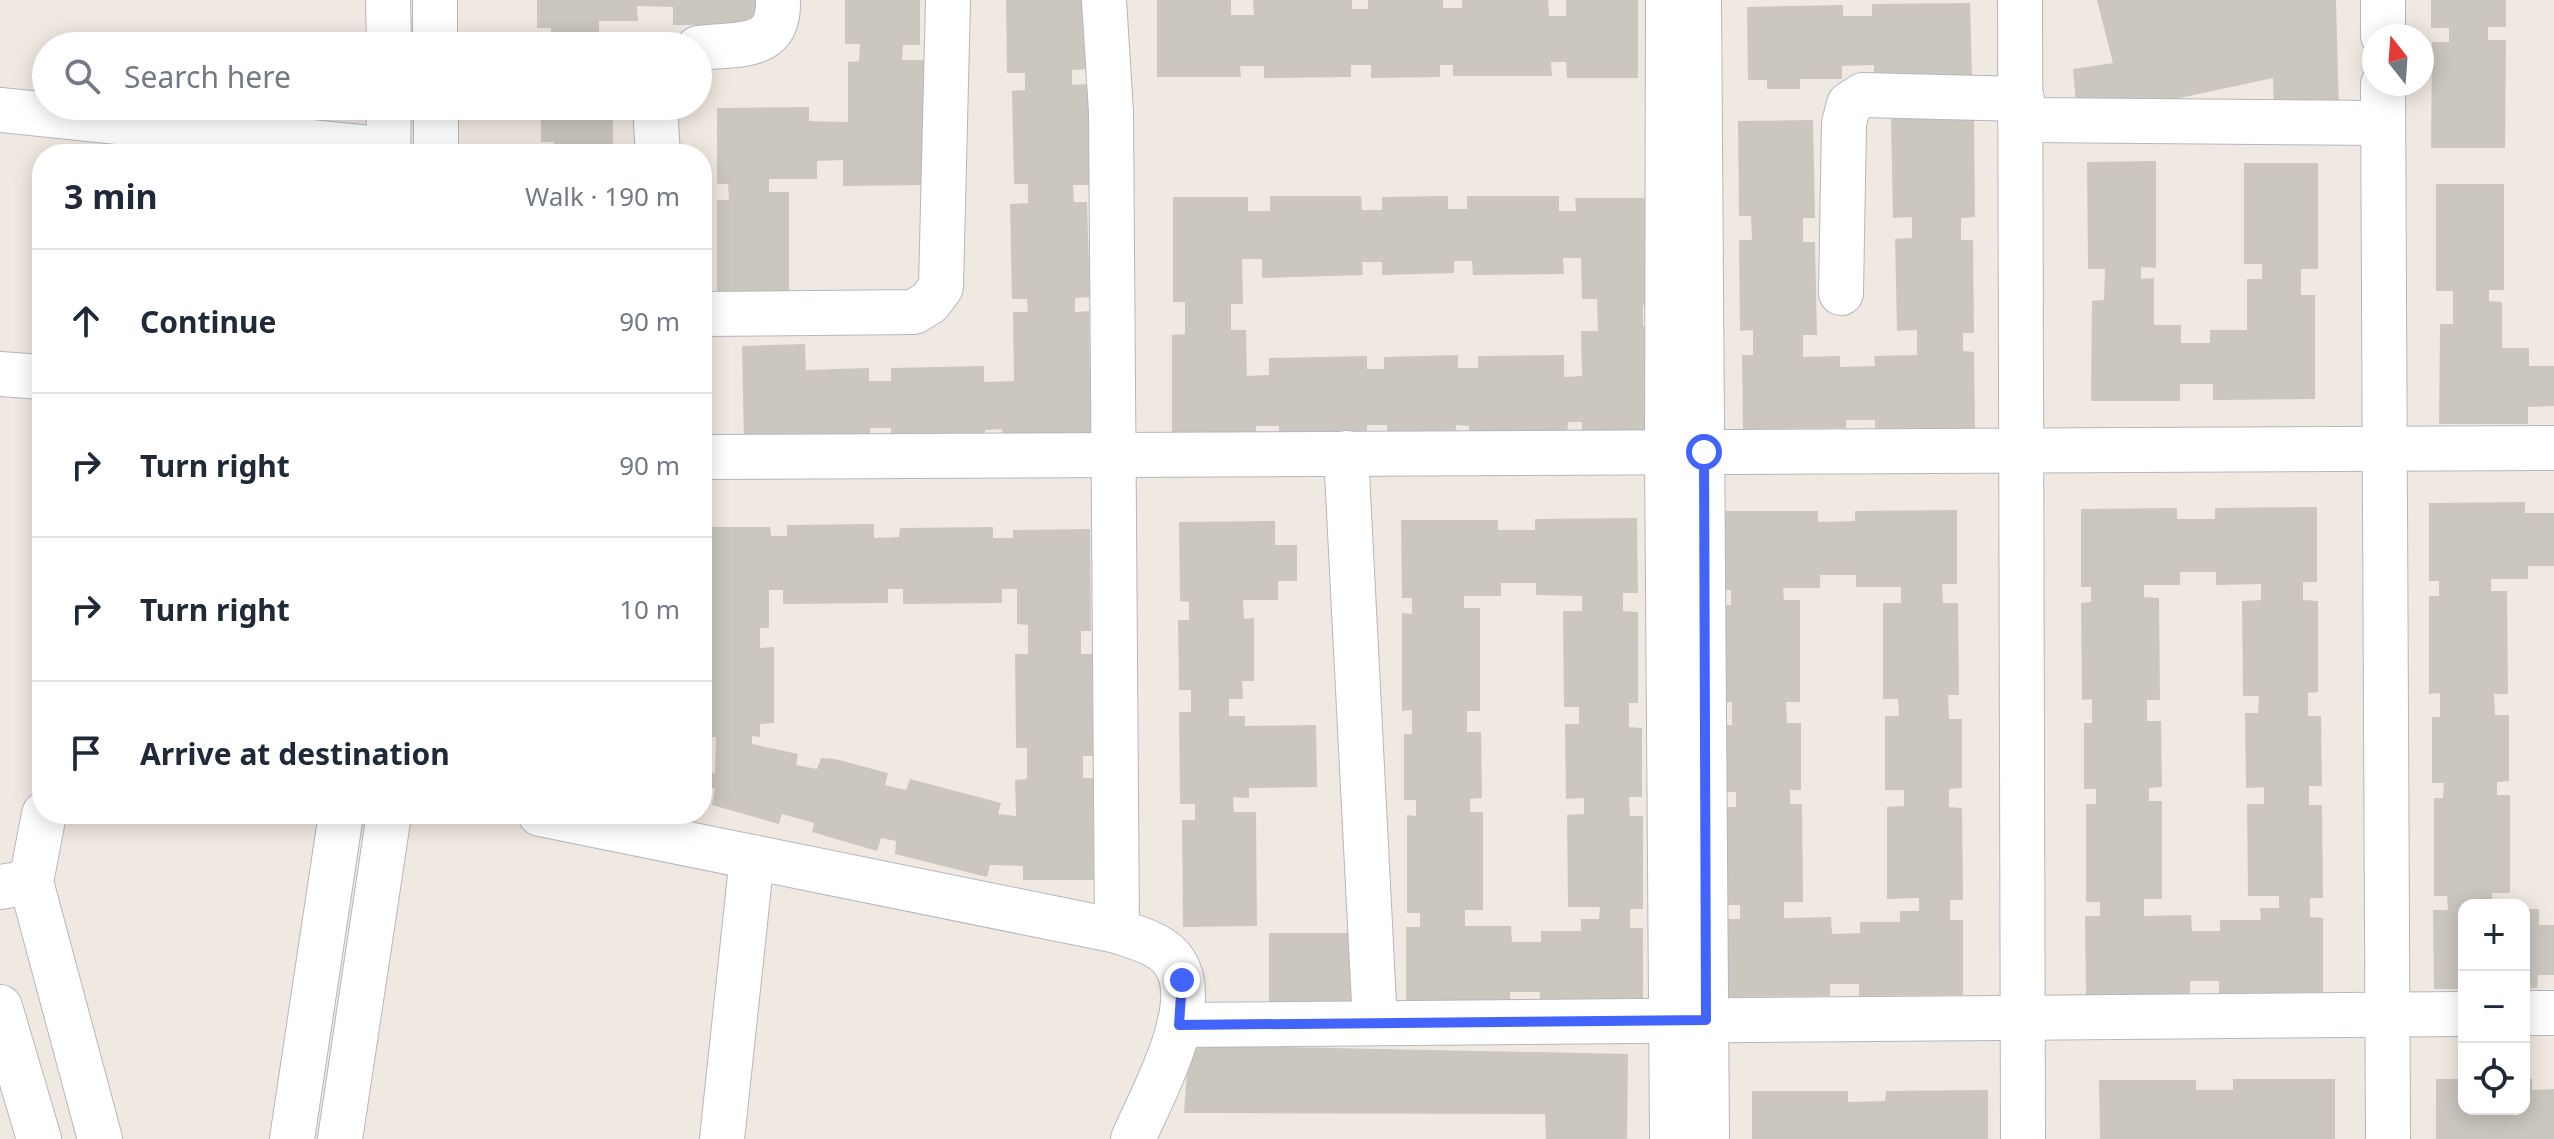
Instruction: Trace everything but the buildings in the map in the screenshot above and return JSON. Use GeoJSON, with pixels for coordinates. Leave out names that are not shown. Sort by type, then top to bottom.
{"type":"FeatureCollection","features":[{"type":"Feature","properties":{"kind":"street"},"geometry":{"type":"LineString","coordinates":[[388,0],[389,32]]}},
{"type":"Feature","properties":{"kind":"street"},"geometry":{"type":"LineString","coordinates":[[435,0],[435,32]]}},
{"type":"Feature","properties":{"kind":"street"},"geometry":{"type":"LineString","coordinates":[[712,46],[757,40],[769,35],[779,18],[778,0]]}},
{"type":"Feature","properties":{"kind":"street"},"geometry":{"type":"LineString","coordinates":[[712,314],[914,312],[930,302],[941,287],[948,0]]}},
{"type":"Feature","properties":{"kind":"street"},"geometry":{"type":"LineString","coordinates":[[1104,0],[1111,112],[1117,931]]}},
{"type":"Feature","properties":{"kind":"street"},"geometry":{"type":"LineString","coordinates":[[1668,0],[1685,452],[1689,1020],[1707,1139]]}},
{"type":"Feature","properties":{"kind":"street"},"geometry":{"type":"LineString","coordinates":[[1685,452],[1699,0]]}},
{"type":"Feature","properties":{"kind":"street"},"geometry":{"type":"LineString","coordinates":[[2020,0],[2023,1139]]}},
{"type":"Feature","properties":{"kind":"street"},"geometry":{"type":"LineString","coordinates":[[2383,0],[2383,24]]}},
{"type":"Feature","properties":{"kind":"street"},"geometry":{"type":"LineString","coordinates":[[1841,293],[1844,123],[1849,104],[1863,95],[2021,109],[2383,103],[2388,1139]]}},
{"type":"Feature","properties":{"kind":"street"},"geometry":{"type":"LineString","coordinates":[[0,110],[32,118]]}},
{"type":"Feature","properties":{"kind":"street"},"geometry":{"type":"LineString","coordinates":[[39,120],[108,138],[228,144]]}},
{"type":"Feature","properties":{"kind":"street"},"geometry":{"type":"LineString","coordinates":[[388,144],[389,120]]}},
{"type":"Feature","properties":{"kind":"street"},"geometry":{"type":"LineString","coordinates":[[436,120],[436,144]]}},
{"type":"Feature","properties":{"kind":"street"},"geometry":{"type":"LineString","coordinates":[[656,120],[657,144]]}},
{"type":"Feature","properties":{"kind":"street"},"geometry":{"type":"LineString","coordinates":[[0,374],[32,376]]}},
{"type":"Feature","properties":{"kind":"street"},"geometry":{"type":"LineString","coordinates":[[712,457],[2554,448]]}},
{"type":"Feature","properties":{"kind":"street"},"geometry":{"type":"LineString","coordinates":[[1346,453],[1375,1023]]}},
{"type":"Feature","properties":{"kind":"street"},"geometry":{"type":"LineString","coordinates":[[40,824],[16,884],[100,1139]]}},
{"type":"Feature","properties":{"kind":"street"},"geometry":{"type":"LineString","coordinates":[[292,1139],[339,824]]}},
{"type":"Feature","properties":{"kind":"street"},"geometry":{"type":"LineString","coordinates":[[340,1139],[387,824]]}},
{"type":"Feature","properties":{"kind":"street"},"geometry":{"type":"LineString","coordinates":[[625,824],[752,857],[1117,931],[1153,944],[1175,963],[1182,980],[1179,1025],[1133,1139]]}},
{"type":"Feature","properties":{"kind":"street"},"geometry":{"type":"LineString","coordinates":[[722,1139],[752,857]]}},
{"type":"Feature","properties":{"kind":"street"},"geometry":{"type":"LineString","coordinates":[[0,1007],[39,1139]]}},
{"type":"Feature","properties":{"kind":"street"},"geometry":{"type":"LineString","coordinates":[[2530,1013],[2554,1013]]}},
{"type":"Feature","properties":{"kind":"street"},"geometry":{"type":"LineString","coordinates":[[1179,1025],[2458,1014]]}},
{"type":"Feature","properties":{"kind":"street"},"geometry":{"type":"LineString","coordinates":[[1672,1139],[1689,1020]]}},
{"type":"Feature","properties":{"kind":"route"},"geometry":{"type":"LineString","coordinates":[[1182,980],[1183,1002],[1179,1025],[1706,1020],[1704,452]]}}]}
